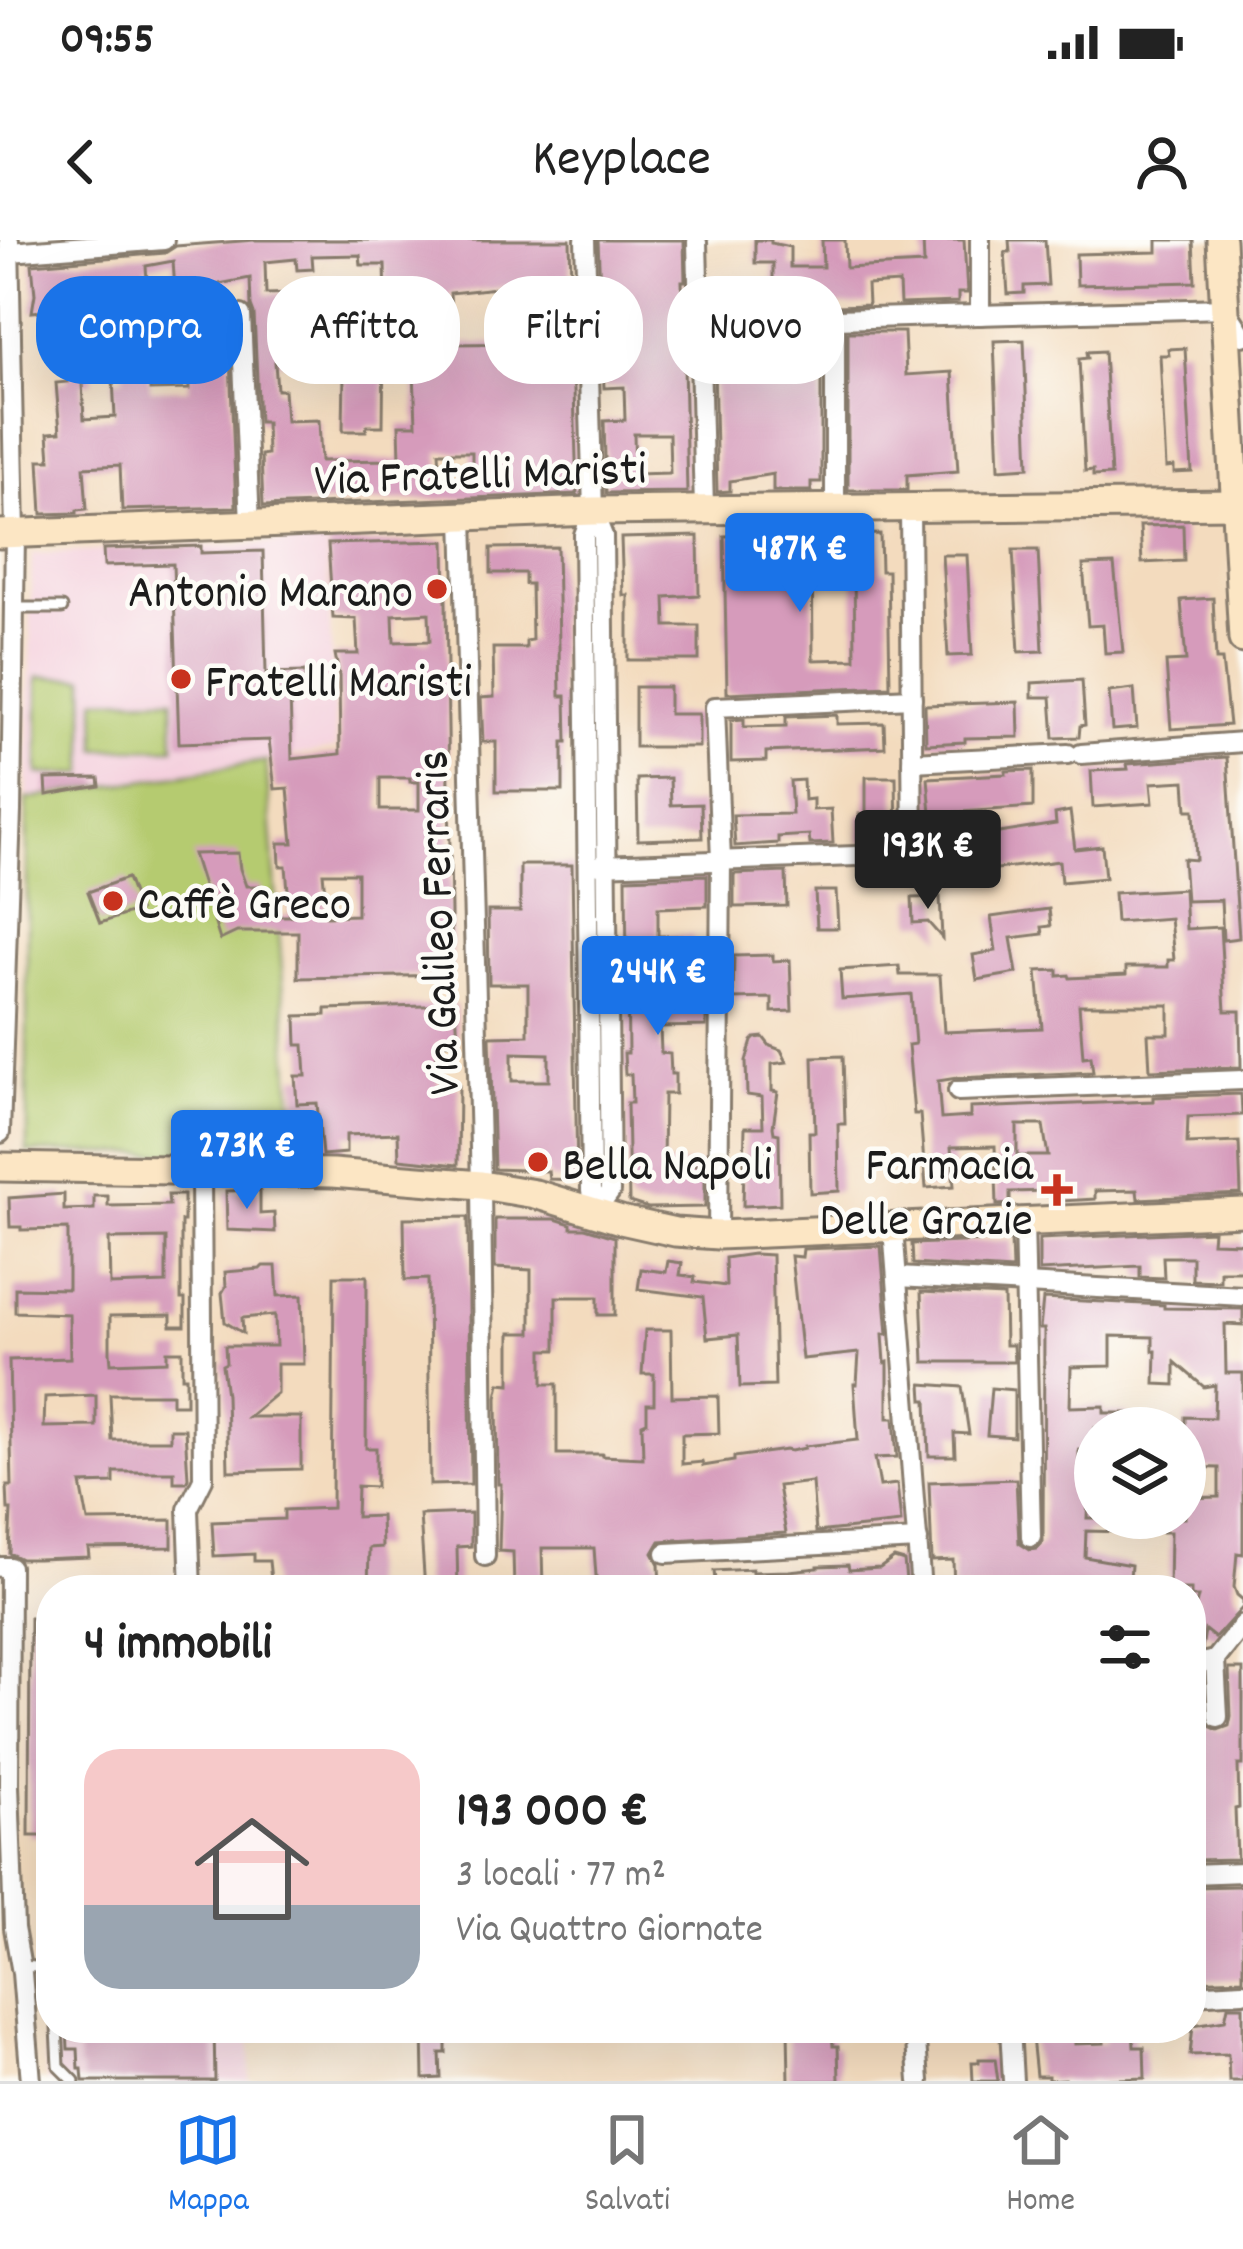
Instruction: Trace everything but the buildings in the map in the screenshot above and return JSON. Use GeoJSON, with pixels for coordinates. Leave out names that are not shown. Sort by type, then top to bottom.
{"type":"FeatureCollection","features":[{"type":"Feature","properties":{"kind":"street"},"geometry":{"type":"LineString","coordinates":[[0,1133],[11,811],[5,278],[9,246],[164,240]]}},
{"type":"Feature","properties":{"kind":"street"},"geometry":{"type":"LineString","coordinates":[[585,240],[593,511],[584,535],[598,865],[591,1192],[596,1211]]}},
{"type":"Feature","properties":{"kind":"street"},"geometry":{"type":"LineString","coordinates":[[980,240],[980,315]]}},
{"type":"Feature","properties":{"kind":"street"},"geometry":{"type":"LineString","coordinates":[[697,242],[704,509]]}},
{"type":"Feature","properties":{"kind":"street"},"geometry":{"type":"LineString","coordinates":[[1229,255],[1225,308],[1243,639]]}},
{"type":"Feature","properties":{"kind":"street"},"geometry":{"type":"LineString","coordinates":[[835,508],[835,319],[1225,308]]}},
{"type":"Feature","properties":{"kind":"street"},"geometry":{"type":"LineString","coordinates":[[1225,308],[1243,337]]}},
{"type":"Feature","properties":{"kind":"street"},"geometry":{"type":"LineString","coordinates":[[243,361],[250,524]]}},
{"type":"Feature","properties":{"kind":"street","name":"Via Fratelli Maristi"},"geometry":{"type":"LineString","coordinates":[[8,534],[593,511],[1236,504]]}},
{"type":"Feature","properties":{"kind":"street"},"geometry":{"type":"LineString","coordinates":[[598,865],[913,854],[910,507]]}},
{"type":"Feature","properties":{"kind":"street","name":"Via Galileo Ferraris"},"geometry":{"type":"LineString","coordinates":[[463,516],[482,1185],[485,1556]]}},
{"type":"Feature","properties":{"kind":"street"},"geometry":{"type":"LineString","coordinates":[[718,1235],[721,861],[715,707],[912,698]]}},
{"type":"Feature","properties":{"kind":"street"},"geometry":{"type":"LineString","coordinates":[[912,762],[1243,742]]}},
{"type":"Feature","properties":{"kind":"street"},"geometry":{"type":"LineString","coordinates":[[958,1090],[1243,1081]]}},
{"type":"Feature","properties":{"kind":"street"},"geometry":{"type":"LineString","coordinates":[[0,1167],[332,1173],[482,1185],[535,1194],[675,1232],[718,1235],[1243,1212]]}},
{"type":"Feature","properties":{"kind":"street"},"geometry":{"type":"LineString","coordinates":[[192,1575],[188,1509],[203,1479],[201,1171]]}},
{"type":"Feature","properties":{"kind":"street"},"geometry":{"type":"LineString","coordinates":[[1024,1220],[1030,1537]]}},
{"type":"Feature","properties":{"kind":"street"},"geometry":{"type":"LineString","coordinates":[[893,1228],[919,1575]]}},
{"type":"Feature","properties":{"kind":"street"},"geometry":{"type":"LineString","coordinates":[[898,1276],[1243,1296]]}},
{"type":"Feature","properties":{"kind":"street"},"geometry":{"type":"LineString","coordinates":[[666,1553],[918,1540]]}},
{"type":"Feature","properties":{"kind":"street"},"geometry":{"type":"LineString","coordinates":[[0,1568],[10,1568],[14,1928],[31,2081]]}},
{"type":"Feature","properties":{"kind":"street"},"geometry":{"type":"LineString","coordinates":[[1206,1662],[1215,1660],[1243,1625]]}},
{"type":"Feature","properties":{"kind":"street"},"geometry":{"type":"LineString","coordinates":[[1215,1660],[1218,1717]]}},
{"type":"Feature","properties":{"kind":"street"},"geometry":{"type":"LineString","coordinates":[[1206,1873],[1243,1871]]}},
{"type":"Feature","properties":{"kind":"street"},"geometry":{"type":"LineString","coordinates":[[0,1911],[14,1928]]}},
{"type":"Feature","properties":{"kind":"street"},"geometry":{"type":"LineString","coordinates":[[1206,1994],[1243,1992]]}},
{"type":"Feature","properties":{"kind":"street"},"geometry":{"type":"LineString","coordinates":[[916,2043],[919,2081]]}},
{"type":"Feature","properties":{"kind":"street"},"geometry":{"type":"LineString","coordinates":[[1011,2043],[1013,2081]]}},
{"type":"Feature","properties":{"kind":"lane"},"geometry":{"type":"LineString","coordinates":[[7,608],[62,608]]}},
{"type":"Feature","properties":{"kind":"lane"},"geometry":{"type":"LineString","coordinates":[[21,1966],[36,1967]]}},
{"type":"Feature","properties":{"kind":"lane"},"geometry":{"type":"LineString","coordinates":[[29,2038],[36,2036]]}},
{"type":"Feature","properties":{"kind":"lane"},"geometry":{"type":"LineString","coordinates":[[58,2043],[59,2066],[74,2081]]}},
{"type":"Feature","properties":{"kind":"shaded area","name":"Fratelli Maristi"},"geometry":{"type":"Polygon","coordinates":[[[326,541],[336,749],[27,799],[32,554],[326,541]]]}},
{"type":"Feature","properties":{"kind":"shaded area"},"geometry":{"type":"Polygon","coordinates":[[[44,2043],[250,2043],[250,2081],[47,2081],[44,2043]]]}},
{"type":"Feature","properties":{"kind":"green space"},"geometry":{"type":"Polygon","coordinates":[[[38,677],[85,678],[85,774],[38,774],[38,677]]]}},
{"type":"Feature","properties":{"kind":"green space"},"geometry":{"type":"Polygon","coordinates":[[[173,698],[174,748],[97,749],[96,699],[173,698]]]}},
{"type":"Feature","properties":{"kind":"green space"},"geometry":{"type":"Polygon","coordinates":[[[266,761],[296,1155],[27,1152],[27,799],[266,761]]]}},
{"type":"Feature","properties":{"kind":"place","name":"Antonio Marano"},"geometry":{"type":"Point","coordinates":[437,589]}},
{"type":"Feature","properties":{"kind":"place","name":"Fratelli Maristi"},"geometry":{"type":"Point","coordinates":[181,679]}},
{"type":"Feature","properties":{"kind":"place","name":"Caffè Greco"},"geometry":{"type":"Point","coordinates":[113,901]}},
{"type":"Feature","properties":{"kind":"place","name":"Bella Napoli"},"geometry":{"type":"Point","coordinates":[538,1162]}},
{"type":"Feature","properties":{"kind":"place","name":"Farmacia Delle Grazie"},"geometry":{"type":"Point","coordinates":[1057,1190]}}]}
